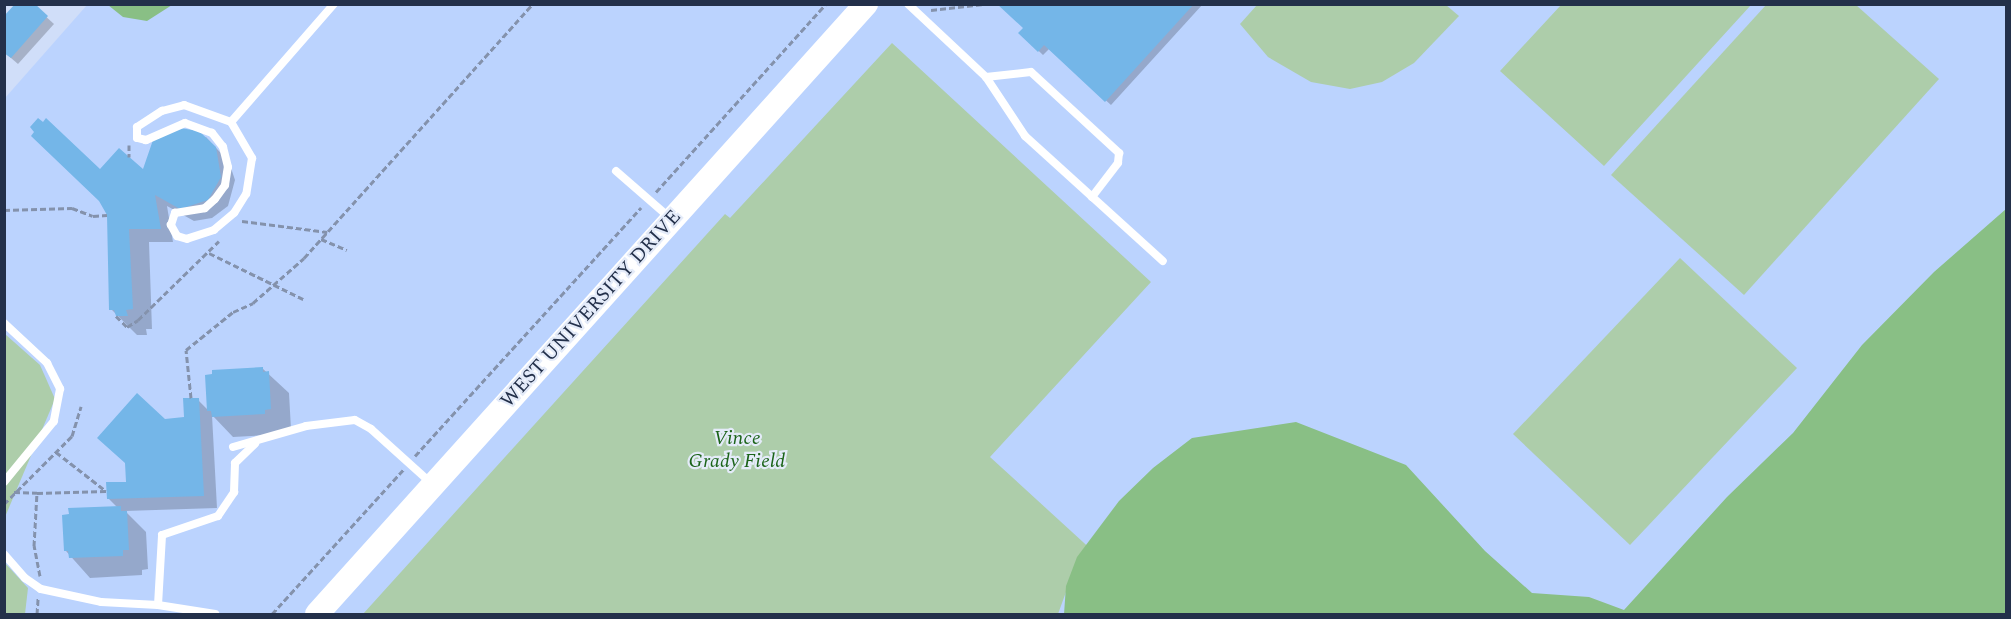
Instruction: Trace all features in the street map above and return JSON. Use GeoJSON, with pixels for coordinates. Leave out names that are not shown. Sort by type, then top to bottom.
{"type":"FeatureCollection","features":[{"type":"Feature","properties":{"kind":"street","name":"WEST UNIVERSITY DRIVE"},"geometry":{"type":"LineString","coordinates":[[317,615],[866,4]]}},
{"type":"Feature","properties":{"kind":"lane"},"geometry":{"type":"LineString","coordinates":[[231,122],[334,4]]}},
{"type":"Feature","properties":{"kind":"lane"},"geometry":{"type":"LineString","coordinates":[[912,8],[986,77],[1025,136],[1163,261]]}},
{"type":"Feature","properties":{"kind":"lane"},"geometry":{"type":"LineString","coordinates":[[986,77],[1030,72],[1119,153],[1118,163],[1092,197]]}},
{"type":"Feature","properties":{"kind":"lane"},"geometry":{"type":"LineString","coordinates":[[184,105],[231,122],[252,158],[246,194],[234,213],[214,230],[187,239],[177,236],[171,225],[175,213],[205,208],[225,185],[228,167],[223,147],[212,133],[185,123],[146,141],[137,138],[137,127],[162,111],[184,105]]}},
{"type":"Feature","properties":{"kind":"lane"},"geometry":{"type":"LineString","coordinates":[[616,171],[672,220]]}},
{"type":"Feature","properties":{"kind":"lane"},"geometry":{"type":"LineString","coordinates":[[4,323],[47,363],[60,389],[54,421],[4,482]]}},
{"type":"Feature","properties":{"kind":"lane"},"geometry":{"type":"LineString","coordinates":[[233,447],[257,442],[306,426],[355,420],[433,484]]}},
{"type":"Feature","properties":{"kind":"lane"},"geometry":{"type":"LineString","coordinates":[[158,605],[162,535],[218,516],[234,492],[235,463],[257,442]]}},
{"type":"Feature","properties":{"kind":"lane"},"geometry":{"type":"LineString","coordinates":[[4,554],[25,578],[39,587],[101,602],[158,605],[214,615]]}},
{"type":"Feature","properties":{"kind":"path"},"geometry":{"type":"LineString","coordinates":[[191,398],[186,350],[273,285],[321,239],[533,4]]}},
{"type":"Feature","properties":{"kind":"path"},"geometry":{"type":"LineString","coordinates":[[272,615],[826,4]]}},
{"type":"Feature","properties":{"kind":"path"},"geometry":{"type":"LineString","coordinates":[[912,8],[984,4]]}},
{"type":"Feature","properties":{"kind":"path"},"geometry":{"type":"LineString","coordinates":[[4,210],[72,208],[93,216],[107,215]]}},
{"type":"Feature","properties":{"kind":"path"},"geometry":{"type":"LineString","coordinates":[[242,221],[327,232]]}},
{"type":"Feature","properties":{"kind":"path"},"geometry":{"type":"LineString","coordinates":[[321,239],[347,250]]}},
{"type":"Feature","properties":{"kind":"path"},"geometry":{"type":"LineString","coordinates":[[209,253],[303,299]]}},
{"type":"Feature","properties":{"kind":"path"},"geometry":{"type":"LineString","coordinates":[[4,504],[72,436],[81,406]]}},
{"type":"Feature","properties":{"kind":"path"},"geometry":{"type":"LineString","coordinates":[[14,492],[106,491],[56,452]]}},
{"type":"Feature","properties":{"kind":"path"},"geometry":{"type":"LineString","coordinates":[[37,493],[34,546],[41,570],[37,615]]}},
{"type":"Feature","properties":{"kind":"shaded area"},"geometry":{"type":"Polygon","coordinates":[[[87,5],[2006,5],[2006,614],[5,614],[5,98],[87,5]]]}},
{"type":"Feature","properties":{"kind":"green space"},"geometry":{"type":"Polygon","coordinates":[[[108,5],[172,5],[147,21],[123,17],[108,5]]]}},
{"type":"Feature","properties":{"kind":"green space"},"geometry":{"type":"Polygon","coordinates":[[[1257,5],[1446,5],[1459,16],[1414,63],[1382,82],[1350,89],[1311,82],[1268,57],[1240,24],[1257,5]]]}},
{"type":"Feature","properties":{"kind":"green space"},"geometry":{"type":"Polygon","coordinates":[[[1561,5],[1751,5],[1604,166],[1500,71],[1561,5]]]}},
{"type":"Feature","properties":{"kind":"green space"},"geometry":{"type":"Polygon","coordinates":[[[1766,5],[1856,5],[1939,79],[1744,295],[1611,175],[1766,5]]]}},
{"type":"Feature","properties":{"kind":"green space","name":"Vince Grady Field"},"geometry":{"type":"Polygon","coordinates":[[[892,43],[1151,282],[990,457],[1095,553],[1070,581],[1058,614],[363,614],[725,214],[730,218],[892,43]]]}},
{"type":"Feature","properties":{"kind":"green space"},"geometry":{"type":"Polygon","coordinates":[[[2006,209],[2006,614],[1064,614],[1066,586],[1077,557],[1119,501],[1153,468],[1192,438],[1296,422],[1406,465],[1485,551],[1532,593],[1589,597],[1624,610],[1727,497],[1793,433],[1862,345],[1934,272],[2006,209]]]}},
{"type":"Feature","properties":{"kind":"green space"},"geometry":{"type":"Polygon","coordinates":[[[1680,258],[1797,368],[1630,545],[1513,434],[1680,258]]]}},
{"type":"Feature","properties":{"kind":"green space"},"geometry":{"type":"Polygon","coordinates":[[[5,334],[40,365],[55,399],[5,517],[5,334]]]}},
{"type":"Feature","properties":{"kind":"green space"},"geometry":{"type":"Polygon","coordinates":[[[5,563],[28,588],[25,614],[5,614],[5,563]]]}},
{"type":"Feature","properties":{"kind":"building"},"geometry":{"type":"Polygon","coordinates":[[[15,4],[35,4],[48,16],[11,58],[4,53],[4,16],[15,4]]]}},
{"type":"Feature","properties":{"kind":"building"},"geometry":{"type":"Polygon","coordinates":[[[997,4],[1194,4],[1105,102],[1044,45],[1038,52],[1018,33],[1023,28],[997,4]]]}},
{"type":"Feature","properties":{"kind":"building"},"geometry":{"type":"Polygon","coordinates":[[[38,118],[43,122],[46,118],[100,169],[119,148],[143,169],[153,140],[180,128],[199,131],[216,147],[221,177],[208,200],[180,209],[155,195],[161,229],[129,229],[133,309],[126,310],[128,316],[116,316],[114,310],[109,310],[107,215],[99,201],[31,136],[34,132],[30,127],[38,118]]]}},
{"type":"Feature","properties":{"kind":"building"},"geometry":{"type":"Polygon","coordinates":[[[263,367],[263,372],[269,371],[271,409],[265,410],[265,414],[212,417],[211,411],[207,411],[205,375],[212,374],[212,370],[263,367]]]}},
{"type":"Feature","properties":{"kind":"building"},"geometry":{"type":"Polygon","coordinates":[[[137,393],[165,419],[184,417],[183,398],[199,398],[204,496],[107,499],[106,482],[126,482],[125,463],[97,438],[137,393]]]}},
{"type":"Feature","properties":{"kind":"building"},"geometry":{"type":"Polygon","coordinates":[[[121,506],[121,511],[127,511],[129,550],[123,550],[123,556],[69,558],[68,551],[64,551],[62,515],[69,514],[68,508],[121,506]]]}}]}
